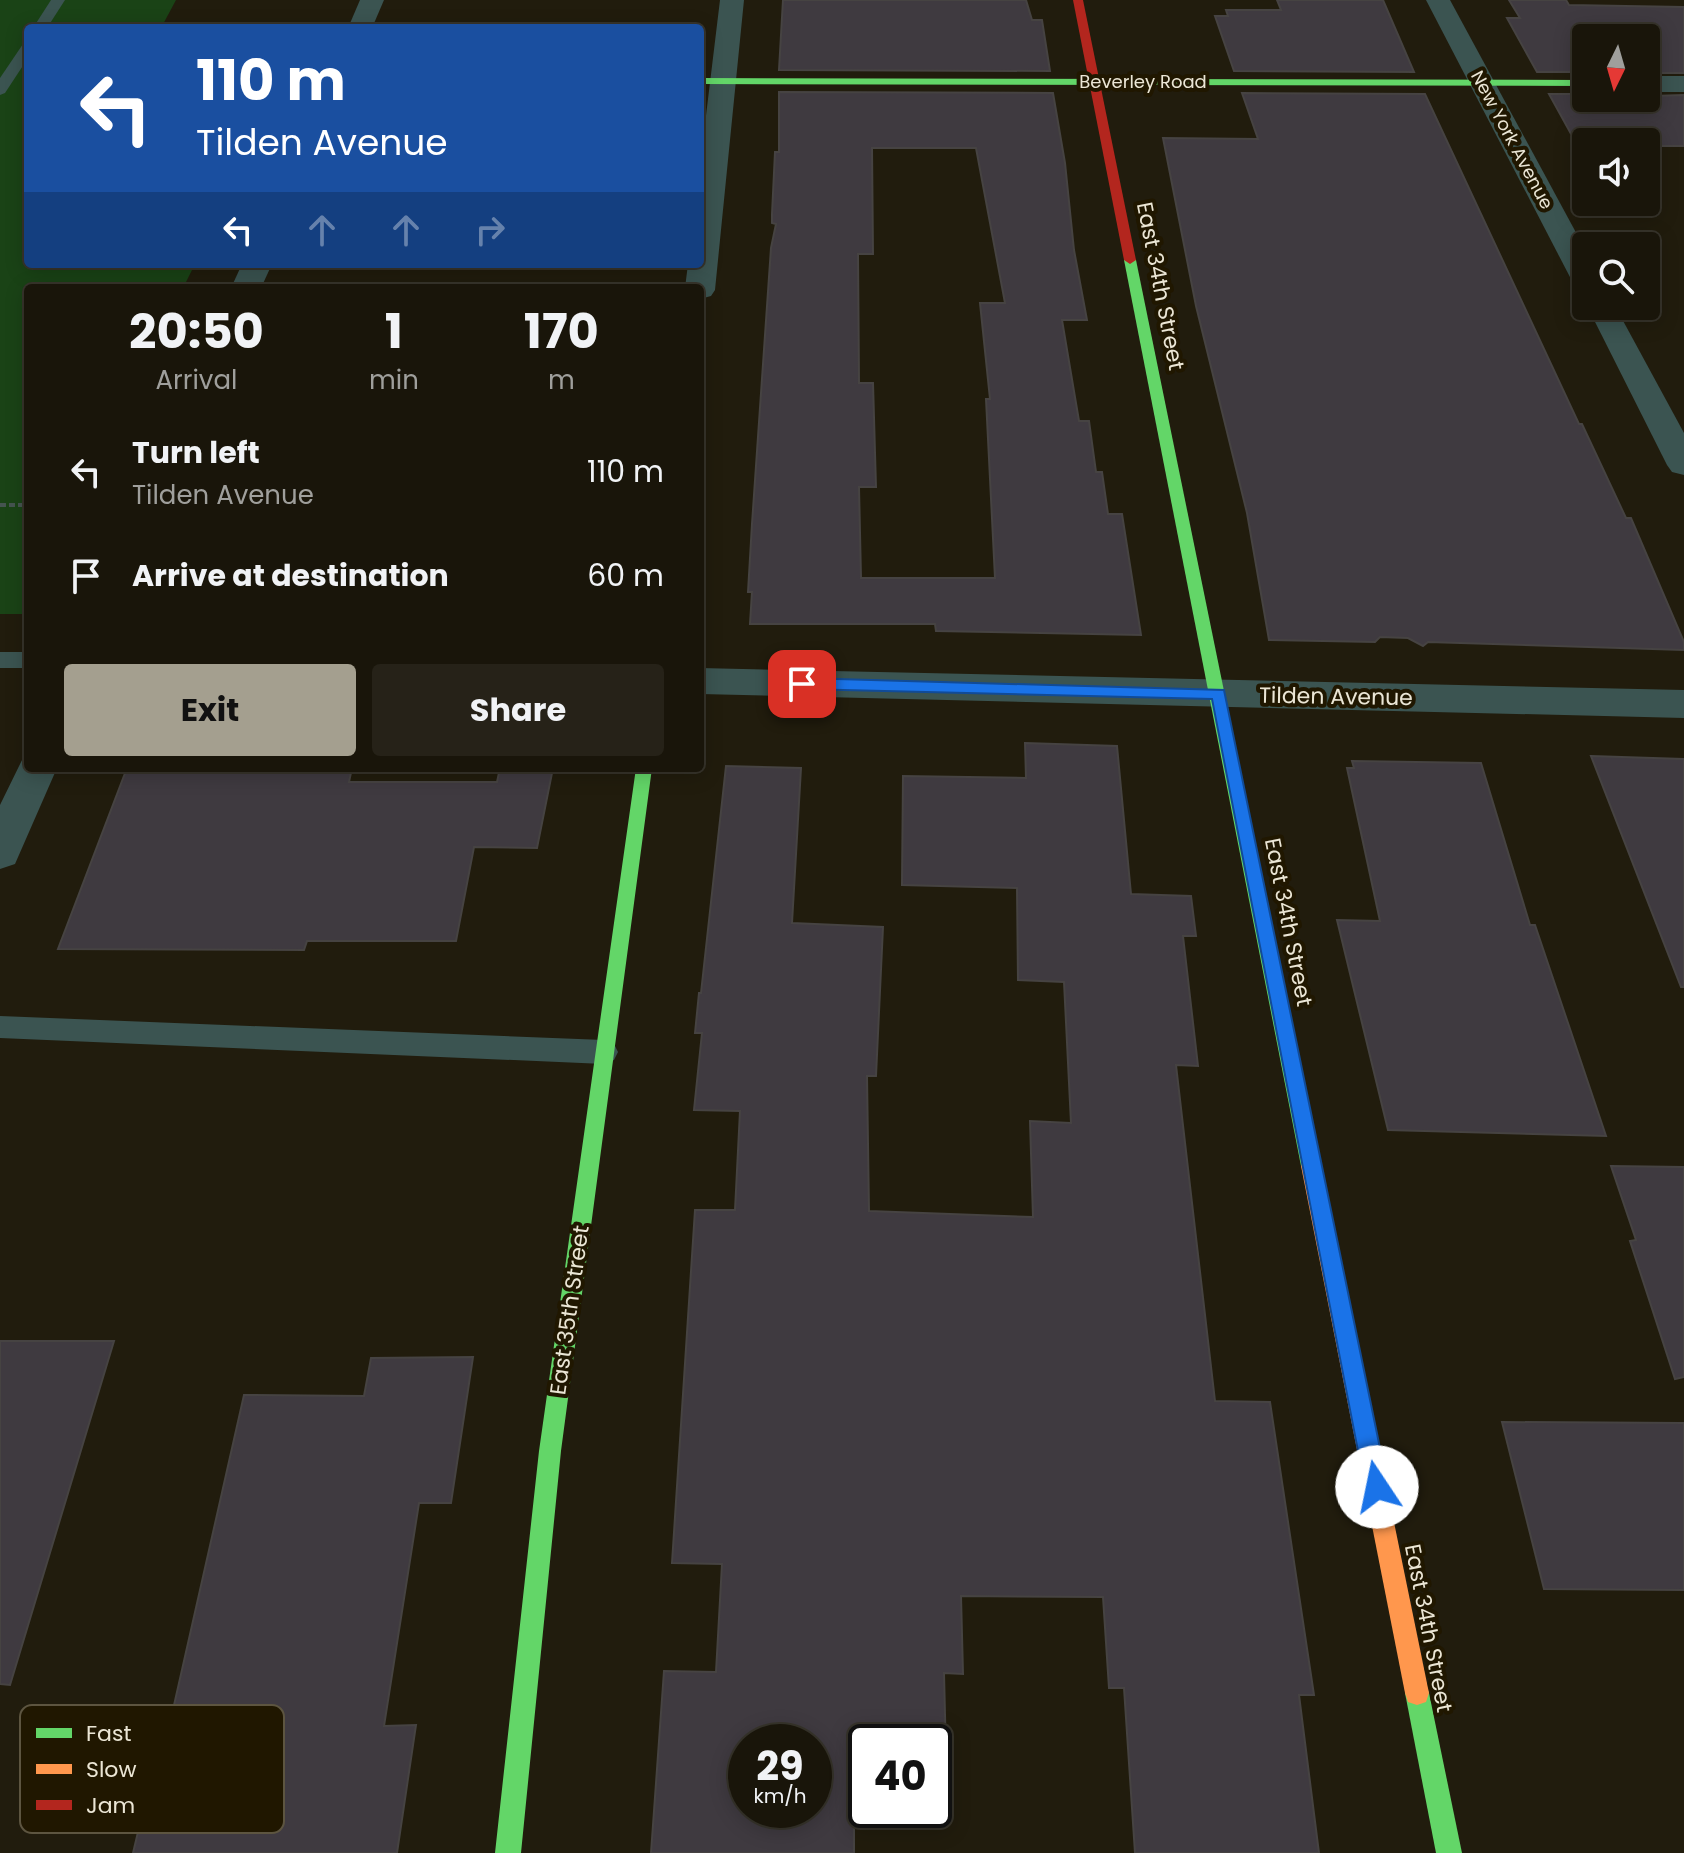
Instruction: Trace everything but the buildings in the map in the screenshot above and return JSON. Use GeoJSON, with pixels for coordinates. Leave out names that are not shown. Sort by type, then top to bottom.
{"type":"FeatureCollection","features":[{"type":"Feature","properties":{"kind":"street"},"geometry":{"type":"LineString","coordinates":[[362,24],[372,0]]}},
{"type":"Feature","properties":{"kind":"street"},"geometry":{"type":"LineString","coordinates":[[704,220],[712,81],[732,0]]}},
{"type":"Feature","properties":{"kind":"street","name":"East 34th Street"},"geometry":{"type":"LineString","coordinates":[[1078,0],[1449,1853]]}},
{"type":"Feature","properties":{"kind":"street","name":"New York Avenue"},"geometry":{"type":"LineString","coordinates":[[1438,0],[1572,253]]}},
{"type":"Feature","properties":{"kind":"street","name":"Beverley Road"},"geometry":{"type":"LineString","coordinates":[[712,81],[1572,83]]}},
{"type":"Feature","properties":{"kind":"street"},"geometry":{"type":"LineString","coordinates":[[1660,84],[1684,84]]}},
{"type":"Feature","properties":{"kind":"street"},"geometry":{"type":"LineString","coordinates":[[1607,320],[1684,465]]}},
{"type":"Feature","properties":{"kind":"street","name":"Tilden Avenue"},"geometry":{"type":"LineString","coordinates":[[704,681],[1684,704]]}},
{"type":"Feature","properties":{"kind":"street"},"geometry":{"type":"LineString","coordinates":[[0,853],[35,772]]}},
{"type":"Feature","properties":{"kind":"street","name":"East 35th Street"},"geometry":{"type":"LineString","coordinates":[[508,1853],[550,1451],[643,772]]}},
{"type":"Feature","properties":{"kind":"lane"},"geometry":{"type":"LineString","coordinates":[[43,24],[58,0]]}},
{"type":"Feature","properties":{"kind":"lane"},"geometry":{"type":"LineString","coordinates":[[0,90],[24,53]]}},
{"type":"Feature","properties":{"kind":"lane"},"geometry":{"type":"LineString","coordinates":[[0,660],[24,660]]}},
{"type":"Feature","properties":{"kind":"lane"},"geometry":{"type":"LineString","coordinates":[[0,1027],[604,1052]]}},
{"type":"Feature","properties":{"kind":"path"},"geometry":{"type":"LineString","coordinates":[[0,505],[24,505]]}},
{"type":"Feature","properties":{"kind":"green space"},"geometry":{"type":"Polygon","coordinates":[[[0,0],[176,0],[163,24],[24,24],[24,268],[193,268],[185,284],[24,284],[24,614],[0,614],[0,0]]]}},
{"type":"Feature","properties":{"kind":"traffic: fast"},"geometry":{"type":"LineString","coordinates":[[704,81],[1572,83]]}},
{"type":"Feature","properties":{"kind":"traffic: fast"},"geometry":{"type":"LineString","coordinates":[[1130,260],[1311,1166]]}},
{"type":"Feature","properties":{"kind":"traffic: fast"},"geometry":{"type":"LineString","coordinates":[[508,1853],[550,1451],[643,772]]}},
{"type":"Feature","properties":{"kind":"traffic: fast"},"geometry":{"type":"LineString","coordinates":[[1417,1693],[1449,1853]]}},
{"type":"Feature","properties":{"kind":"traffic: slow"},"geometry":{"type":"LineString","coordinates":[[1311,1166],[1417,1693]]}},
{"type":"Feature","properties":{"kind":"traffic: jam"},"geometry":{"type":"LineString","coordinates":[[1078,0],[1130,260]]}},
{"type":"Feature","properties":{"kind":"route"},"geometry":{"type":"LineString","coordinates":[[802,684],[1219,694],[1377,1487]]}}]}
